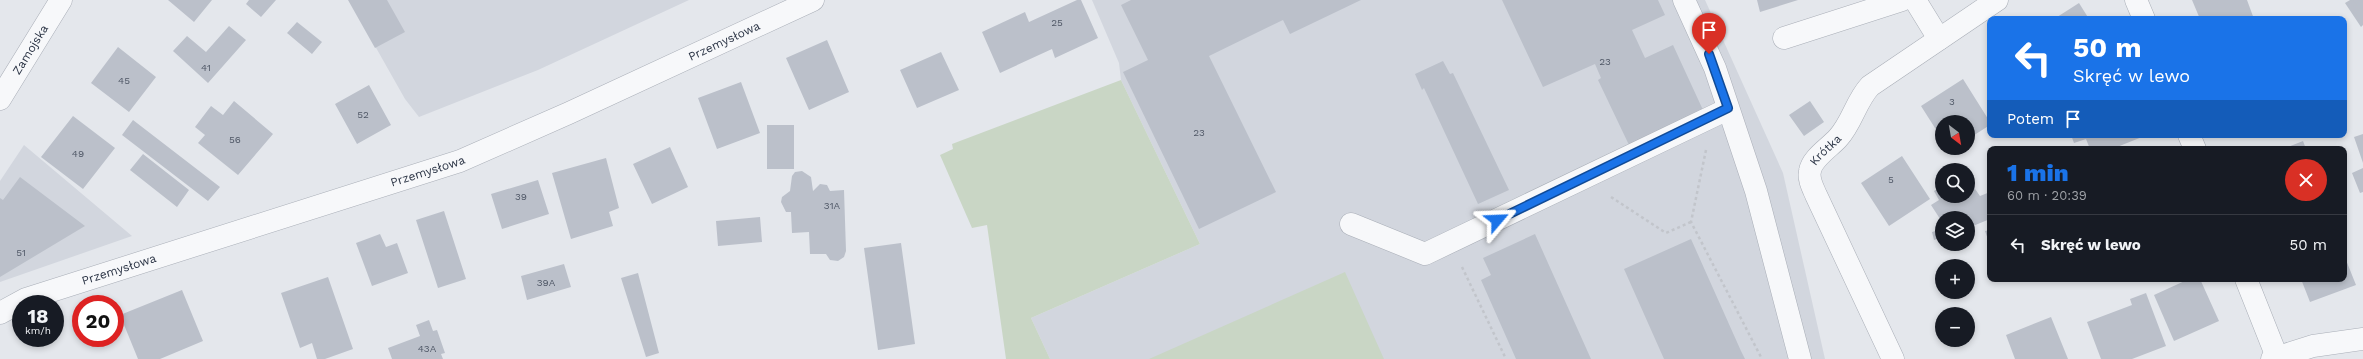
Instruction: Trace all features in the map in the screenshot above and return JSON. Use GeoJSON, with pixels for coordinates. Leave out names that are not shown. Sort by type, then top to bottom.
{"type":"FeatureCollection","features":[{"type":"Feature","properties":{"kind":"street","name":"Zamojska"},"geometry":{"type":"LineString","coordinates":[[0,99],[61,0]]}},
{"type":"Feature","properties":{"kind":"street","name":"Przemysłowa"},"geometry":{"type":"LineString","coordinates":[[39,295],[460,161],[569,113],[813,0]]}},
{"type":"Feature","properties":{"kind":"street"},"geometry":{"type":"LineString","coordinates":[[1684,0],[1715,68],[1721,113],[1756,191],[1800,359]]}},
{"type":"Feature","properties":{"kind":"street"},"geometry":{"type":"LineString","coordinates":[[1784,38],[1902,0]]}},
{"type":"Feature","properties":{"kind":"street"},"geometry":{"type":"LineString","coordinates":[[1915,0],[1939,39]]}},
{"type":"Feature","properties":{"kind":"street","name":"Krótka"},"geometry":{"type":"LineString","coordinates":[[1893,359],[1816,194],[1811,182],[1809,171],[1814,162],[1847,127],[1860,96],[1870,86],[1998,0]]}},
{"type":"Feature","properties":{"kind":"street"},"geometry":{"type":"LineString","coordinates":[[2136,0],[2143,16]]}},
{"type":"Feature","properties":{"kind":"street"},"geometry":{"type":"LineString","coordinates":[[1351,224],[1425,254],[1721,113]]}},
{"type":"Feature","properties":{"kind":"street"},"geometry":{"type":"LineString","coordinates":[[2247,282],[2274,358],[2313,346],[2363,339]]}},
{"type":"Feature","properties":{"kind":"street","name":"Przemysłowa"},"geometry":{"type":"LineString","coordinates":[[0,301],[12,300]]}},
{"type":"Feature","properties":{"kind":"street","name":"Przemysłowa"},"geometry":{"type":"LineString","coordinates":[[0,313],[12,307]]}},
{"type":"Feature","properties":{"kind":"path"},"geometry":{"type":"LineString","coordinates":[[1721,113],[1691,222],[1762,359]]}},
{"type":"Feature","properties":{"kind":"path"},"geometry":{"type":"LineString","coordinates":[[1606,194],[1666,233],[1691,222]]}},
{"type":"Feature","properties":{"kind":"path"},"geometry":{"type":"LineString","coordinates":[[1460,263],[1506,359]]}},
{"type":"Feature","properties":{"kind":"shaded area"},"geometry":{"type":"Polygon","coordinates":[[[349,0],[689,0],[538,70],[419,117],[405,99],[349,0]]]}},
{"type":"Feature","properties":{"kind":"shaded area"},"geometry":{"type":"Polygon","coordinates":[[[1092,0],[1705,0],[1783,173],[1825,359],[1050,359],[1031,318],[1200,244],[1121,80],[1119,63],[1092,0]]]}},
{"type":"Feature","properties":{"kind":"shaded area"},"geometry":{"type":"Polygon","coordinates":[[[24,145],[132,236],[0,282],[0,181],[24,145]]]}},
{"type":"Feature","properties":{"kind":"green space"},"geometry":{"type":"Polygon","coordinates":[[[1121,80],[1200,244],[1031,318],[1050,359],[1006,359],[987,225],[972,228],[940,155],[953,149],[952,144],[1121,80]]]}},
{"type":"Feature","properties":{"kind":"green space"},"geometry":{"type":"Polygon","coordinates":[[[1345,272],[1384,359],[1149,359],[1345,272]]]}},
{"type":"Feature","properties":{"kind":"building"},"geometry":{"type":"Polygon","coordinates":[[[168,0],[212,0],[194,22],[168,0]]]}},
{"type":"Feature","properties":{"kind":"building"},"geometry":{"type":"Polygon","coordinates":[[[249,0],[276,0],[261,17],[246,4],[249,0]]]}},
{"type":"Feature","properties":{"kind":"building"},"geometry":{"type":"Polygon","coordinates":[[[348,0],[387,0],[405,32],[375,48],[348,0]]]}},
{"type":"Feature","properties":{"kind":"building"},"geometry":{"type":"Polygon","coordinates":[[[1077,0],[1081,0],[1098,38],[1055,58],[1052,49],[1000,73],[982,32],[1025,12],[1029,22],[1077,0]]]}},
{"type":"Feature","properties":{"kind":"building"},"geometry":{"type":"Polygon","coordinates":[[[1131,0],[1361,0],[1290,34],[1283,20],[1209,56],[1276,192],[1199,229],[1123,72],[1148,60],[1121,5],[1131,0]]]}},
{"type":"Feature","properties":{"kind":"building"},"geometry":{"type":"Polygon","coordinates":[[[1502,0],[1658,0],[1665,15],[1632,30],[1645,58],[1673,45],[1703,110],[1629,145],[1598,80],[1601,78],[1595,64],[1543,87],[1502,0]]]}},
{"type":"Feature","properties":{"kind":"building"},"geometry":{"type":"Polygon","coordinates":[[[1757,0],[1798,0],[1760,12],[1757,0]]]}},
{"type":"Feature","properties":{"kind":"building"},"geometry":{"type":"Polygon","coordinates":[[[2192,0],[2247,0],[2253,16],[2199,16],[2192,0]]]}},
{"type":"Feature","properties":{"kind":"building"},"geometry":{"type":"Polygon","coordinates":[[[2350,0],[2363,0],[2363,25],[2361,27],[2345,3],[2350,0]]]}},
{"type":"Feature","properties":{"kind":"building"},"geometry":{"type":"Polygon","coordinates":[[[2079,3],[2087,16],[2059,16],[2079,3]]]}},
{"type":"Feature","properties":{"kind":"building"},"geometry":{"type":"Polygon","coordinates":[[[297,22],[322,42],[312,54],[287,33],[297,22]]]}},
{"type":"Feature","properties":{"kind":"building"},"geometry":{"type":"Polygon","coordinates":[[[229,26],[246,40],[208,83],[173,51],[187,36],[206,52],[229,26]]]}},
{"type":"Feature","properties":{"kind":"building"},"geometry":{"type":"Polygon","coordinates":[[[827,40],[849,92],[809,110],[786,58],[827,40]]]}},
{"type":"Feature","properties":{"kind":"building"},"geometry":{"type":"Polygon","coordinates":[[[118,47],[156,77],[129,112],[91,83],[118,47]]]}},
{"type":"Feature","properties":{"kind":"building"},"geometry":{"type":"Polygon","coordinates":[[[941,52],[959,90],[917,108],[900,70],[941,52]]]}},
{"type":"Feature","properties":{"kind":"building"},"geometry":{"type":"Polygon","coordinates":[[[1443,61],[1450,74],[1453,73],[1509,190],[1478,204],[1424,88],[1422,90],[1415,74],[1443,61]]]}},
{"type":"Feature","properties":{"kind":"building"},"geometry":{"type":"Polygon","coordinates":[[[1963,79],[1987,117],[1987,127],[1975,135],[1975,115],[1935,115],[1935,128],[1921,106],[1963,79]]]}},
{"type":"Feature","properties":{"kind":"building"},"geometry":{"type":"Polygon","coordinates":[[[741,82],[760,133],[717,149],[698,98],[741,82]]]}},
{"type":"Feature","properties":{"kind":"building"},"geometry":{"type":"Polygon","coordinates":[[[369,85],[391,125],[357,144],[335,104],[369,85]]]}},
{"type":"Feature","properties":{"kind":"building"},"geometry":{"type":"Polygon","coordinates":[[[234,101],[273,134],[238,175],[198,143],[205,135],[195,127],[211,106],[223,115],[234,101]]]}},
{"type":"Feature","properties":{"kind":"building"},"geometry":{"type":"Polygon","coordinates":[[[1810,101],[1824,122],[1804,136],[1789,115],[1810,101]]]}},
{"type":"Feature","properties":{"kind":"building"},"geometry":{"type":"Polygon","coordinates":[[[73,116],[115,148],[83,189],[41,157],[73,116]]]}},
{"type":"Feature","properties":{"kind":"building"},"geometry":{"type":"Polygon","coordinates":[[[133,120],[220,187],[208,201],[122,135],[133,120]]]}},
{"type":"Feature","properties":{"kind":"building"},"geometry":{"type":"Polygon","coordinates":[[[767,125],[794,125],[794,169],[767,169],[767,125]]]}},
{"type":"Feature","properties":{"kind":"building"},"geometry":{"type":"Polygon","coordinates":[[[2363,134],[2363,163],[2354,137],[2363,134]]]}},
{"type":"Feature","properties":{"kind":"building"},"geometry":{"type":"Polygon","coordinates":[[[2072,138],[2140,138],[2120,146],[2089,146],[2086,139],[2074,143],[2072,138]]]}},
{"type":"Feature","properties":{"kind":"building"},"geometry":{"type":"Polygon","coordinates":[[[2303,141],[2305,146],[2290,146],[2303,141]]]}},
{"type":"Feature","properties":{"kind":"building"},"geometry":{"type":"Polygon","coordinates":[[[670,147],[688,187],[652,204],[633,164],[670,147]]]}},
{"type":"Feature","properties":{"kind":"building"},"geometry":{"type":"Polygon","coordinates":[[[143,154],[189,190],[177,207],[130,170],[143,154]]]}},
{"type":"Feature","properties":{"kind":"building"},"geometry":{"type":"Polygon","coordinates":[[[1902,156],[1930,199],[1889,226],[1861,183],[1902,156]]]}},
{"type":"Feature","properties":{"kind":"building"},"geometry":{"type":"Polygon","coordinates":[[[606,158],[619,208],[609,212],[613,226],[571,239],[552,173],[606,158]]]}},
{"type":"Feature","properties":{"kind":"building"},"geometry":{"type":"Polygon","coordinates":[[[2363,168],[2363,192],[2360,193],[2352,173],[2363,168]]]}},
{"type":"Feature","properties":{"kind":"building"},"geometry":{"type":"Polygon","coordinates":[[[802,171],[811,177],[813,191],[820,184],[827,185],[830,191],[844,190],[846,251],[844,257],[838,261],[830,260],[826,254],[810,254],[809,232],[792,233],[791,212],[786,212],[781,202],[782,197],[790,191],[792,176],[795,172],[802,171]]]}},
{"type":"Feature","properties":{"kind":"building"},"geometry":{"type":"Polygon","coordinates":[[[20,177],[85,226],[0,277],[0,198],[3,200],[20,177]]]}},
{"type":"Feature","properties":{"kind":"building"},"geometry":{"type":"Polygon","coordinates":[[[538,180],[549,214],[502,229],[491,194],[538,180]]]}},
{"type":"Feature","properties":{"kind":"building"},"geometry":{"type":"Polygon","coordinates":[[[1975,189],[1980,196],[1987,193],[1987,220],[1975,225],[1975,211],[1935,211],[1931,205],[1935,202],[1975,203],[1975,189]]]}},
{"type":"Feature","properties":{"kind":"building"},"geometry":{"type":"Polygon","coordinates":[[[444,211],[466,279],[438,288],[416,220],[444,211]]]}},
{"type":"Feature","properties":{"kind":"building"},"geometry":{"type":"Polygon","coordinates":[[[760,217],[762,242],[718,246],[716,221],[760,217]]]}},
{"type":"Feature","properties":{"kind":"building"},"geometry":{"type":"Polygon","coordinates":[[[1935,231],[1934,240],[1932,232],[1935,231]]]}},
{"type":"Feature","properties":{"kind":"building"},"geometry":{"type":"Polygon","coordinates":[[[380,234],[386,247],[397,243],[408,273],[372,286],[356,243],[380,234]]]}},
{"type":"Feature","properties":{"kind":"building"},"geometry":{"type":"Polygon","coordinates":[[[1535,234],[1591,359],[1516,359],[1481,280],[1491,275],[1483,258],[1535,234]]]}},
{"type":"Feature","properties":{"kind":"building"},"geometry":{"type":"Polygon","coordinates":[[[1691,239],[1745,359],[1664,359],[1624,269],[1691,239]]]}},
{"type":"Feature","properties":{"kind":"building"},"geometry":{"type":"Polygon","coordinates":[[[901,243],[915,344],[878,350],[864,248],[901,243]]]}},
{"type":"Feature","properties":{"kind":"building"},"geometry":{"type":"Polygon","coordinates":[[[2347,262],[2356,285],[2310,302],[2302,282],[2347,282],[2347,262]]]}},
{"type":"Feature","properties":{"kind":"building"},"geometry":{"type":"Polygon","coordinates":[[[564,264],[571,287],[527,300],[521,276],[564,264]]]}},
{"type":"Feature","properties":{"kind":"building"},"geometry":{"type":"Polygon","coordinates":[[[638,273],[659,353],[646,357],[621,278],[638,273]]]}},
{"type":"Feature","properties":{"kind":"building"},"geometry":{"type":"Polygon","coordinates":[[[328,277],[353,349],[325,359],[317,359],[312,343],[300,348],[281,293],[328,277]]]}},
{"type":"Feature","properties":{"kind":"building"},"geometry":{"type":"Polygon","coordinates":[[[2182,282],[2201,282],[2219,321],[2174,341],[2154,295],[2182,282]]]}},
{"type":"Feature","properties":{"kind":"building"},"geometry":{"type":"Polygon","coordinates":[[[182,290],[203,341],[160,359],[138,359],[124,325],[124,313],[182,290]]]}},
{"type":"Feature","properties":{"kind":"building"},"geometry":{"type":"Polygon","coordinates":[[[2146,293],[2166,346],[2132,359],[2101,359],[2087,322],[2132,305],[2130,299],[2146,293]]]}},
{"type":"Feature","properties":{"kind":"building"},"geometry":{"type":"Polygon","coordinates":[[[2051,317],[2068,359],[2015,359],[2006,335],[2051,317]]]}},
{"type":"Feature","properties":{"kind":"building"},"geometry":{"type":"Polygon","coordinates":[[[429,320],[433,331],[437,330],[445,353],[441,354],[443,359],[392,359],[388,348],[420,336],[416,325],[429,320]]]}},
{"type":"Feature","properties":{"kind":"route"},"geometry":{"type":"LineString","coordinates":[[1497,220],[1713,117],[1728,108],[1709,54]]}}]}
